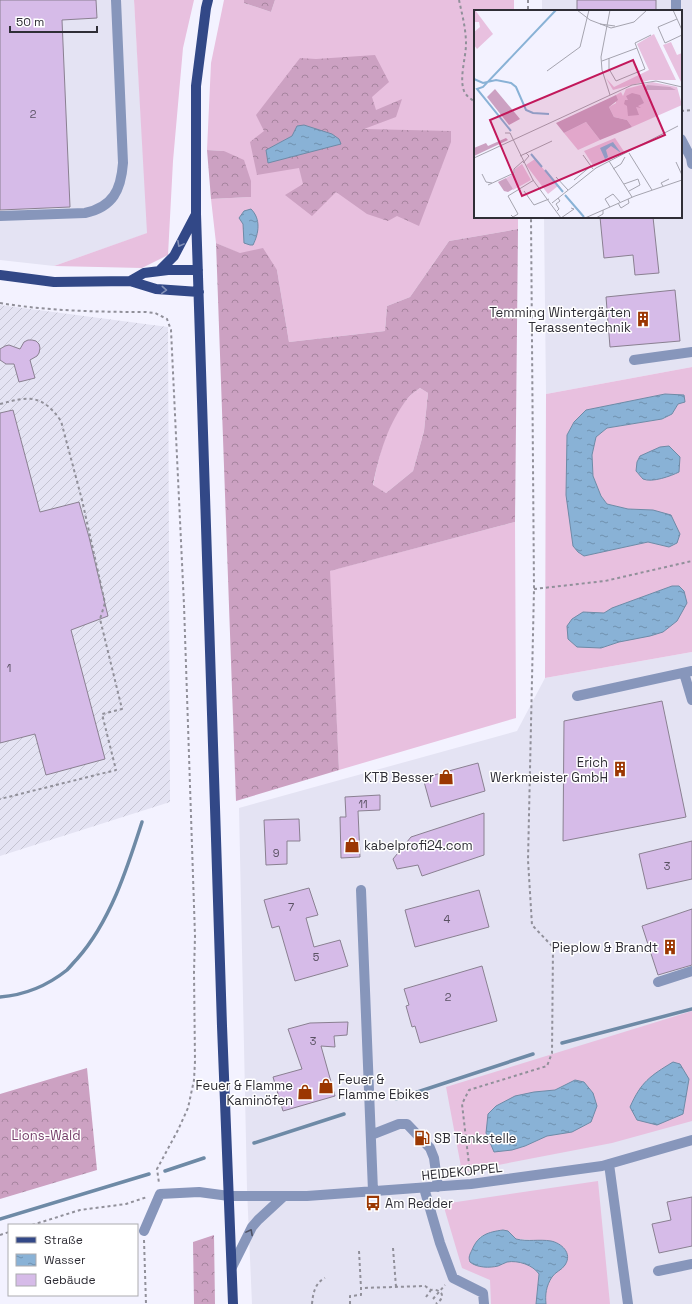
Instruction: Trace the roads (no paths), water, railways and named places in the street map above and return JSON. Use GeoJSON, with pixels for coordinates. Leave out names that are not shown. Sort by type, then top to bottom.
{"type":"FeatureCollection","features":[{"type":"Feature","properties":{"kind":"main road"},"geometry":{"type":"LineString","coordinates":[[208,0],[196,86],[196,214],[222,1018],[233,1304]]}},
{"type":"Feature","properties":{"kind":"main road"},"geometry":{"type":"LineString","coordinates":[[160,270],[174,256],[196,214]]}},
{"type":"Feature","properties":{"kind":"main road"},"geometry":{"type":"LineString","coordinates":[[130,281],[144,273],[160,270],[198,270]]}},
{"type":"Feature","properties":{"kind":"main road"},"geometry":{"type":"LineString","coordinates":[[0,275],[54,282],[130,281],[156,289],[199,292]]}},
{"type":"Feature","properties":{"kind":"street"},"geometry":{"type":"LineString","coordinates":[[0,216],[85,213],[96,210],[113,197],[122,174],[123,163],[116,0]]}},
{"type":"Feature","properties":{"kind":"street"},"geometry":{"type":"LineString","coordinates":[[682,141],[691,158],[692,164]]}},
{"type":"Feature","properties":{"kind":"street"},"geometry":{"type":"LineString","coordinates":[[634,360],[692,352]]}},
{"type":"Feature","properties":{"kind":"street"},"geometry":{"type":"LineString","coordinates":[[577,696],[688,672],[692,700]]}},
{"type":"Feature","properties":{"kind":"street"},"geometry":{"type":"LineString","coordinates":[[361,890],[373,1191]]}},
{"type":"Feature","properties":{"kind":"street"},"geometry":{"type":"LineString","coordinates":[[658,982],[692,971]]}},
{"type":"Feature","properties":{"kind":"street"},"geometry":{"type":"LineString","coordinates":[[371,1135],[399,1124],[407,1124],[430,1148],[434,1158],[438,1187]]}},
{"type":"Feature","properties":{"kind":"street","name":"HEIDEKOPPEL"},"geometry":{"type":"LineString","coordinates":[[144,1231],[160,1194],[199,1192],[229,1196],[307,1196],[471,1184],[602,1166],[692,1140]]}},
{"type":"Feature","properties":{"kind":"street"},"geometry":{"type":"LineString","coordinates":[[609,1164],[628,1304]]}},
{"type":"Feature","properties":{"kind":"street"},"geometry":{"type":"LineString","coordinates":[[424,1188],[440,1243],[453,1278],[483,1293],[484,1304]]}},
{"type":"Feature","properties":{"kind":"street"},"geometry":{"type":"LineString","coordinates":[[232,1267],[252,1227],[284,1196]]}},
{"type":"Feature","properties":{"kind":"street"},"geometry":{"type":"LineString","coordinates":[[658,1271],[692,1264]]}},
{"type":"Feature","properties":{"kind":"water"},"geometry":{"type":"Polygon","coordinates":[[[304,125],[332,134],[339,139],[341,144],[268,163],[266,150],[292,136],[297,126],[304,125]]]}},
{"type":"Feature","properties":{"kind":"water"},"geometry":{"type":"Polygon","coordinates":[[[251,209],[258,222],[257,236],[253,245],[244,243],[243,224],[239,218],[244,211],[251,209]]]}},
{"type":"Feature","properties":{"kind":"water"},"geometry":{"type":"Polygon","coordinates":[[[665,394],[684,395],[685,402],[678,404],[672,414],[662,419],[607,428],[596,437],[592,455],[593,476],[601,496],[607,504],[628,509],[653,510],[671,515],[680,534],[677,543],[669,547],[648,542],[584,556],[573,546],[566,495],[567,435],[574,422],[586,410],[665,394]]]}},
{"type":"Feature","properties":{"kind":"water"},"geometry":{"type":"Polygon","coordinates":[[[669,446],[680,457],[679,472],[656,480],[643,479],[636,471],[637,462],[640,456],[660,447],[669,446]]]}},
{"type":"Feature","properties":{"kind":"water"},"geometry":{"type":"Polygon","coordinates":[[[672,586],[679,586],[684,591],[687,603],[677,621],[663,632],[619,642],[601,648],[577,647],[568,639],[567,626],[572,619],[583,612],[604,613],[612,608],[672,586]]]}},
{"type":"Feature","properties":{"kind":"water"},"geometry":{"type":"Polygon","coordinates":[[[673,1062],[680,1064],[689,1079],[683,1114],[657,1125],[637,1120],[630,1107],[638,1091],[647,1080],[673,1062]]]}},
{"type":"Feature","properties":{"kind":"water"},"geometry":{"type":"Polygon","coordinates":[[[575,1080],[584,1082],[593,1093],[597,1106],[591,1122],[572,1132],[547,1136],[512,1150],[494,1152],[486,1133],[488,1114],[496,1106],[515,1096],[555,1090],[575,1080]]]}},
{"type":"Feature","properties":{"kind":"water"},"geometry":{"type":"Polygon","coordinates":[[[503,1230],[508,1231],[516,1239],[551,1241],[559,1244],[565,1249],[568,1256],[567,1261],[564,1267],[553,1275],[548,1284],[546,1290],[546,1304],[536,1304],[539,1274],[533,1268],[520,1263],[511,1262],[495,1267],[484,1267],[470,1262],[470,1254],[474,1245],[480,1238],[488,1233],[503,1230]]]}},
{"type":"Feature","properties":{"kind":"waterway"},"geometry":{"type":"LineString","coordinates":[[0,997],[27,992],[44,985],[67,970],[77,959],[99,929],[108,912],[124,876],[142,822]]}},
{"type":"Feature","properties":{"kind":"waterway"},"geometry":{"type":"LineString","coordinates":[[562,1043],[692,1009]]}},
{"type":"Feature","properties":{"kind":"waterway"},"geometry":{"type":"LineString","coordinates":[[396,1099],[533,1054]]}},
{"type":"Feature","properties":{"kind":"waterway"},"geometry":{"type":"LineString","coordinates":[[254,1143],[344,1114]]}},
{"type":"Feature","properties":{"kind":"waterway"},"geometry":{"type":"LineString","coordinates":[[165,1171],[204,1158]]}},
{"type":"Feature","properties":{"kind":"waterway"},"geometry":{"type":"LineString","coordinates":[[0,1219],[149,1174]]}},
{"type":"Feature","properties":{"kind":"place","name":"Temming Wintergärten Terassentechnik"},"geometry":{"type":"Point","coordinates":[643,319]}},
{"type":"Feature","properties":{"kind":"place","name":"Erich Werkmeister GmbH"},"geometry":{"type":"Point","coordinates":[620,769]}},
{"type":"Feature","properties":{"kind":"place","name":"KTB Besser"},"geometry":{"type":"Point","coordinates":[446,777]}},
{"type":"Feature","properties":{"kind":"place","name":"kabelprofi24.com"},"geometry":{"type":"Point","coordinates":[352,845]}},
{"type":"Feature","properties":{"kind":"place","name":"Pieplow & Brandt"},"geometry":{"type":"Point","coordinates":[670,947]}},
{"type":"Feature","properties":{"kind":"place","name":"Feuer & Flamme Ebikes"},"geometry":{"type":"Point","coordinates":[326,1086]}},
{"type":"Feature","properties":{"kind":"place","name":"Feuer & Flamme Kaminöfen"},"geometry":{"type":"Point","coordinates":[305,1092]}},
{"type":"Feature","properties":{"kind":"place","name":"SB Tankstelle"},"geometry":{"type":"Point","coordinates":[422,1138]}},
{"type":"Feature","properties":{"kind":"place","name":"Am Redder"},"geometry":{"type":"Point","coordinates":[373,1203]}},
{"type":"Feature","properties":{"kind":"park label","name":"Lions-Wald"},"geometry":{"type":"Point","coordinates":[46,1135]}}]}
